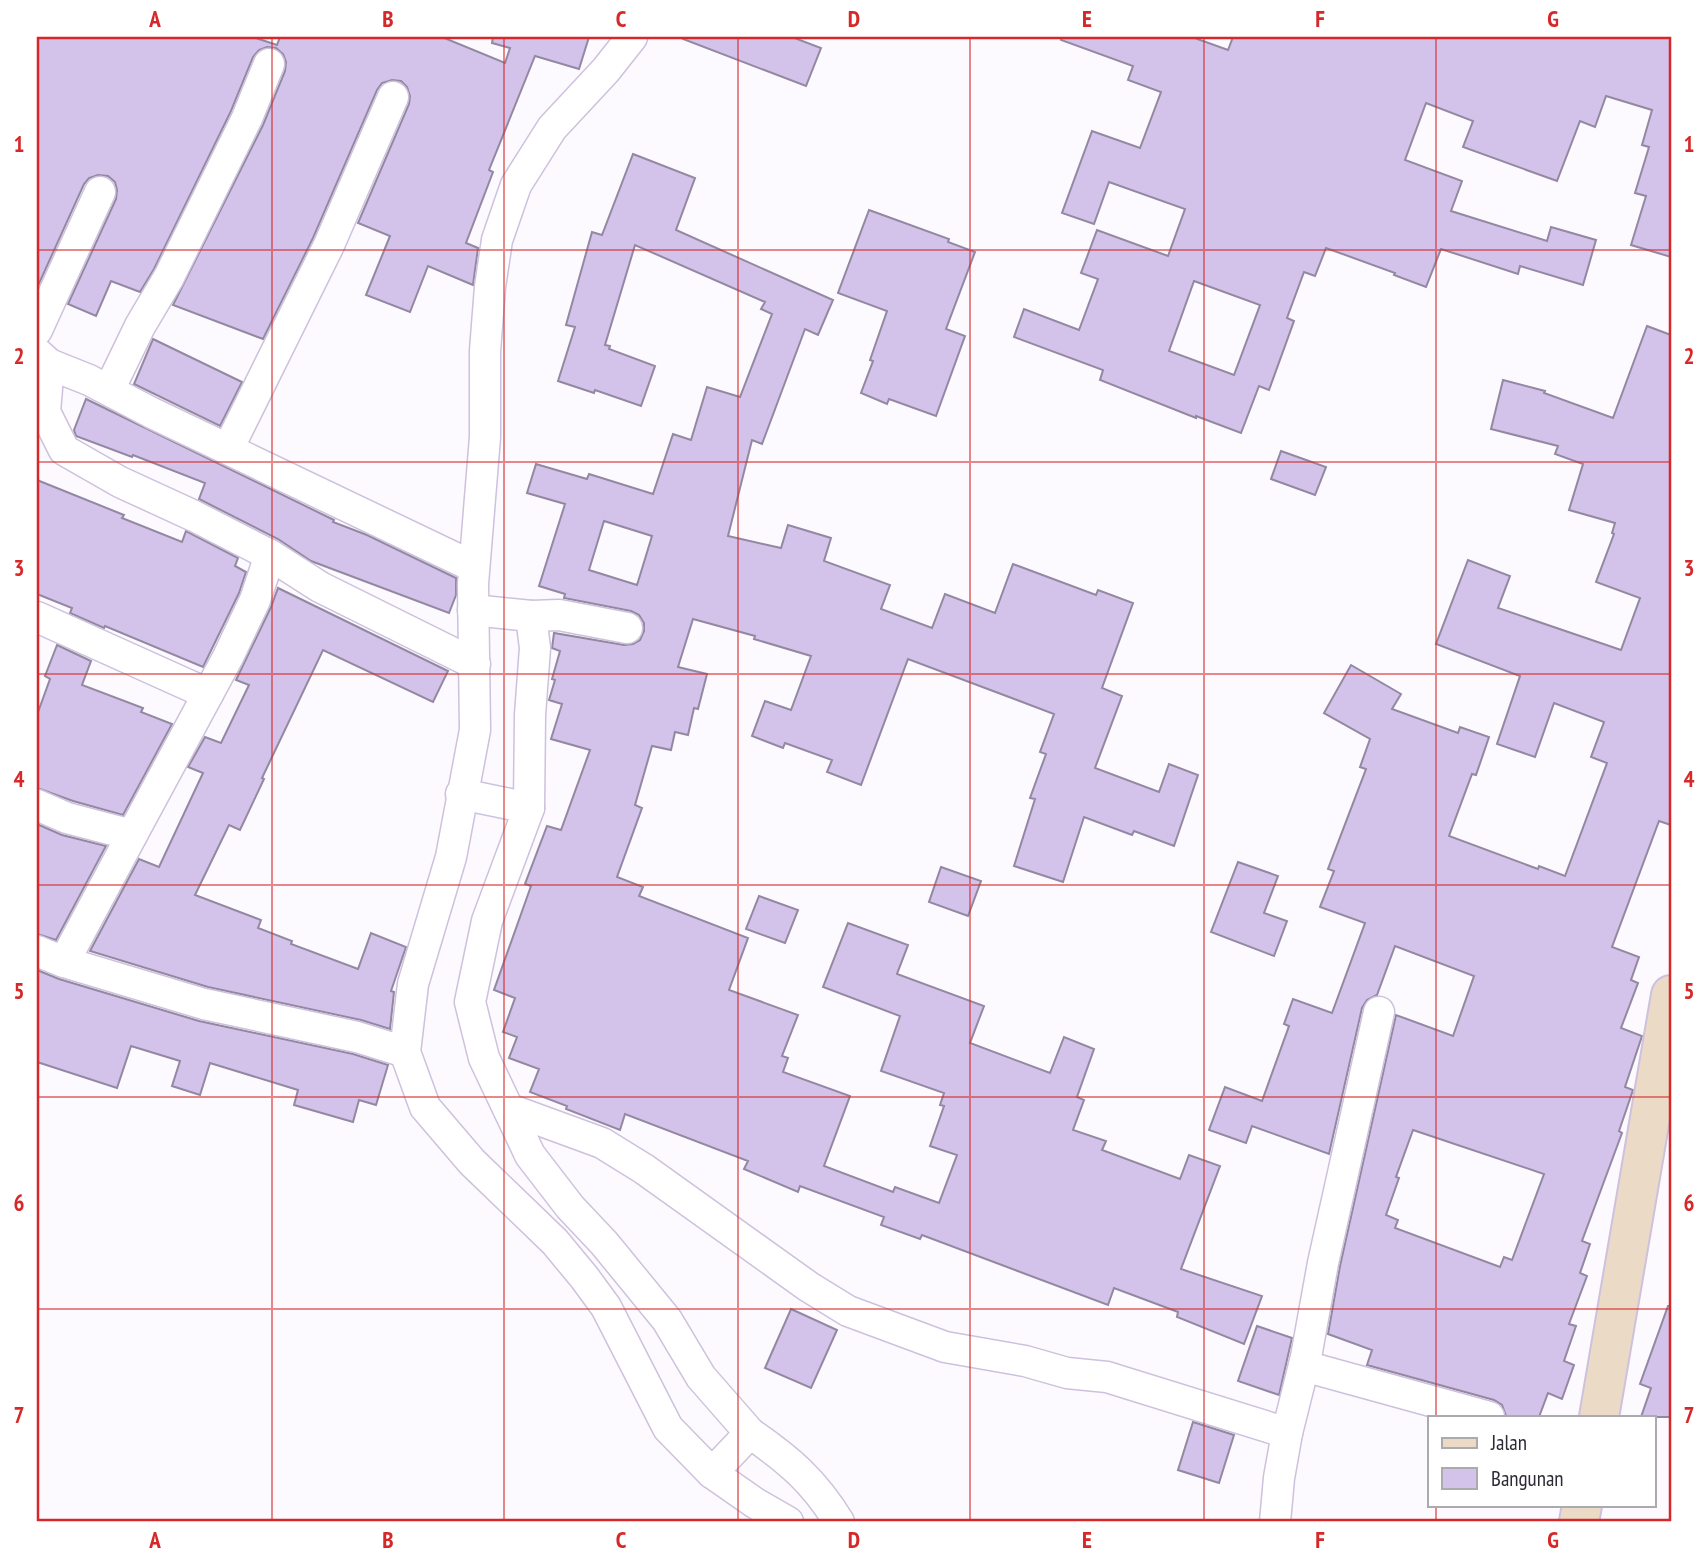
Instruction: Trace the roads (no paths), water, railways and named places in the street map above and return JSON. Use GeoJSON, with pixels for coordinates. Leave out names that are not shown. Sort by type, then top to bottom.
{"type":"FeatureCollection","features":[{"type":"Feature","properties":{"kind":"street"},"geometry":{"type":"LineString","coordinates":[[632,37],[606,70],[552,128],[516,185],[497,240],[485,351],[485,437],[474,567],[475,730],[451,858],[413,984],[405,1052],[425,1107],[472,1162],[555,1242],[606,1307],[668,1428],[712,1473],[788,1522]]}},
{"type":"Feature","properties":{"kind":"street"},"geometry":{"type":"LineString","coordinates":[[109,390],[140,326],[169,277],[247,118],[269,64]]}},
{"type":"Feature","properties":{"kind":"street"},"geometry":{"type":"LineString","coordinates":[[228,449],[330,245],[393,97]]}},
{"type":"Feature","properties":{"kind":"street"},"geometry":{"type":"LineString","coordinates":[[37,330],[100,192]]}},
{"type":"Feature","properties":{"kind":"street"},"geometry":{"type":"LineString","coordinates":[[474,567],[43,358],[45,412],[64,450],[120,482],[270,555],[320,587],[475,664]]}},
{"type":"Feature","properties":{"kind":"street"},"geometry":{"type":"LineString","coordinates":[[270,555],[255,600],[132,835],[50,956],[204,1004],[357,1037],[405,1052]]}},
{"type":"Feature","properties":{"kind":"street"},"geometry":{"type":"LineString","coordinates":[[473,610],[531,616],[559,615],[626,628]]}},
{"type":"Feature","properties":{"kind":"street"},"geometry":{"type":"LineString","coordinates":[[531,616],[535,648],[530,715],[529,808],[487,921],[470,1002],[484,1058],[530,1154],[570,1207],[604,1243],[667,1320],[701,1377],[750,1433],[788,1460],[823,1495],[839,1522]]}},
{"type":"Feature","properties":{"kind":"street"},"geometry":{"type":"LineString","coordinates":[[37,617],[208,694]]}},
{"type":"Feature","properties":{"kind":"street"},"geometry":{"type":"LineString","coordinates":[[461,794],[529,808]]}},
{"type":"Feature","properties":{"kind":"street"},"geometry":{"type":"LineString","coordinates":[[37,805],[67,818],[132,835]]}},
{"type":"Feature","properties":{"kind":"street"},"geometry":{"type":"LineString","coordinates":[[1598,1416],[1671,995]]}},
{"type":"Feature","properties":{"kind":"street"},"geometry":{"type":"LineString","coordinates":[[1275,1522],[1287,1433],[1304,1366],[1323,1263],[1379,1012]]}},
{"type":"Feature","properties":{"kind":"street"},"geometry":{"type":"LineString","coordinates":[[509,1109],[601,1143],[644,1168],[809,1287],[848,1311],[945,1347],[1025,1361],[1067,1373],[1107,1377],[1287,1433]]}},
{"type":"Feature","properties":{"kind":"street"},"geometry":{"type":"LineString","coordinates":[[1304,1366],[1485,1416]]}},
{"type":"Feature","properties":{"kind":"street"},"geometry":{"type":"LineString","coordinates":[[712,1473],[750,1433]]}}]}
